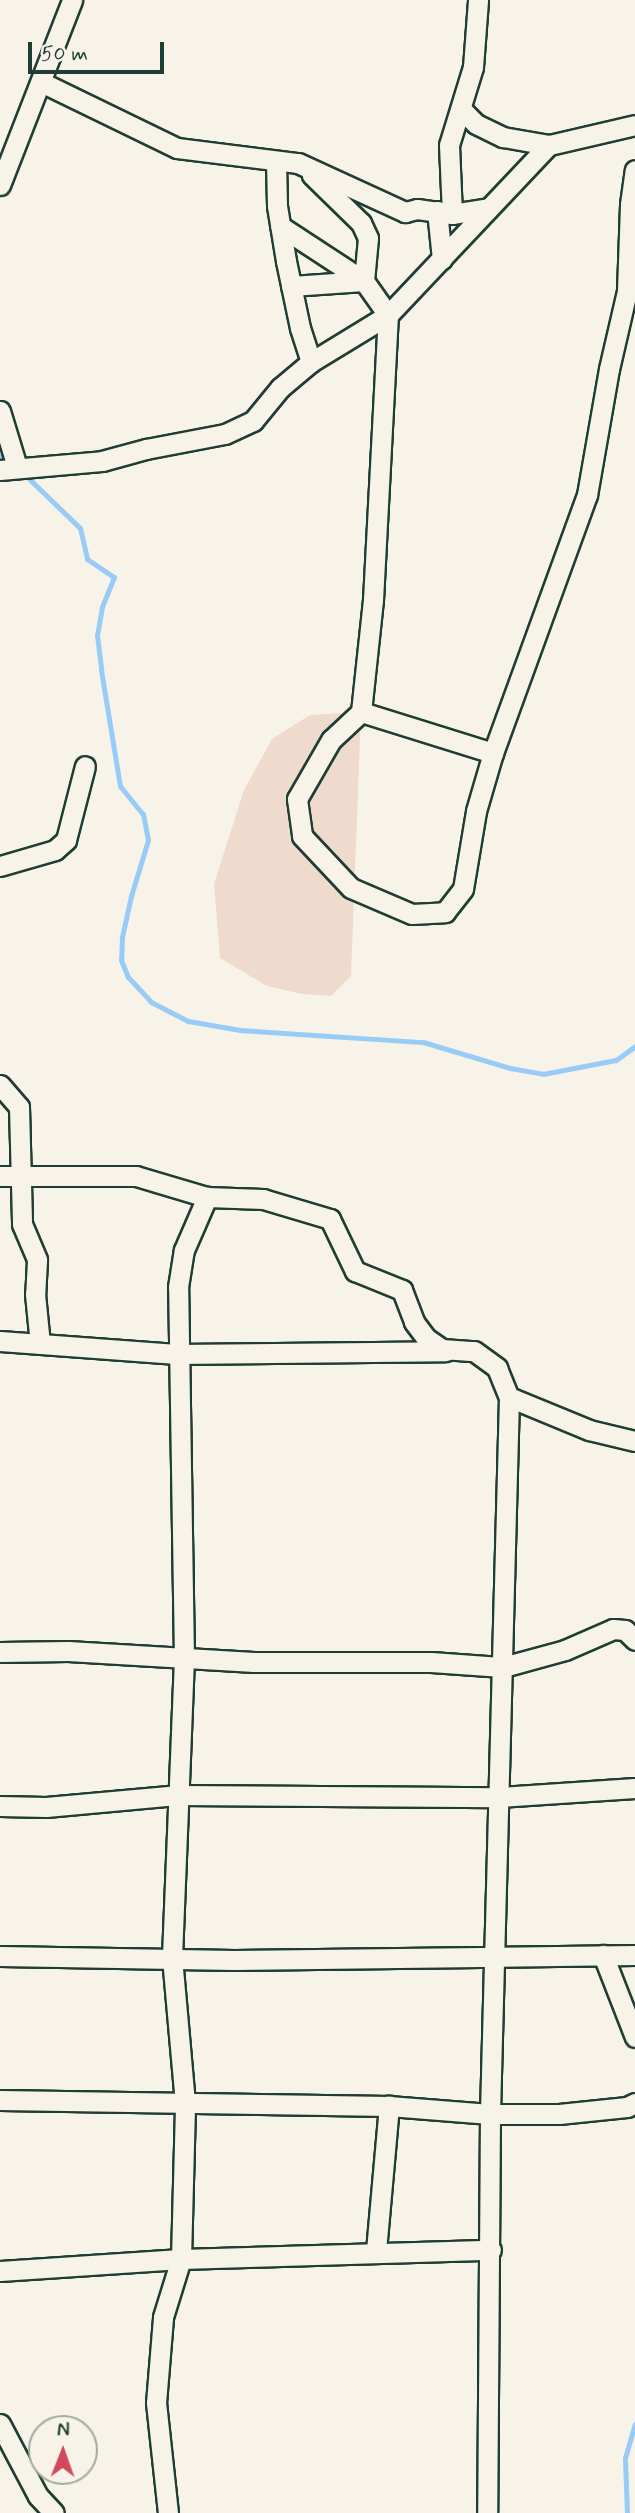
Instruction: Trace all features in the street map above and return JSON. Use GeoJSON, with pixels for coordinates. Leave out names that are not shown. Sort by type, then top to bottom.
{"type":"FeatureCollection","features":[{"type":"Feature","properties":{"kind":"street"},"geometry":{"type":"LineString","coordinates":[[0,185],[72,0]]}},
{"type":"Feature","properties":{"kind":"street"},"geometry":{"type":"LineString","coordinates":[[452,214],[449,145],[473,67],[478,0]]}},
{"type":"Feature","properties":{"kind":"street"},"geometry":{"type":"LineString","coordinates":[[41,82],[177,148],[298,163],[405,212],[417,209],[452,214],[489,208]]}},
{"type":"Feature","properties":{"kind":"street"},"geometry":{"type":"LineString","coordinates":[[461,109],[476,124],[503,137],[549,145],[635,125]]}},
{"type":"Feature","properties":{"kind":"street"},"geometry":{"type":"LineString","coordinates":[[0,411],[8,468],[102,461],[146,449],[225,434],[254,421],[280,388],[311,362],[388,315],[549,145]]}},
{"type":"Feature","properties":{"kind":"street"},"geometry":{"type":"LineString","coordinates":[[276,161],[280,226],[291,286],[311,362]]}},
{"type":"Feature","properties":{"kind":"street"},"geometry":{"type":"LineString","coordinates":[[298,163],[361,223],[368,238],[365,281]]}},
{"type":"Feature","properties":{"kind":"street"},"geometry":{"type":"LineString","coordinates":[[280,226],[365,281],[388,315],[373,600],[361,712],[331,740],[297,799],[302,836],[351,888],[412,914],[444,912],[463,890],[475,811],[587,495],[627,291],[630,204],[635,170]]}},
{"type":"Feature","properties":{"kind":"street"},"geometry":{"type":"LineString","coordinates":[[442,259],[438,211],[452,214]]}},
{"type":"Feature","properties":{"kind":"street"},"geometry":{"type":"LineString","coordinates":[[291,286],[365,281]]}},
{"type":"Feature","properties":{"kind":"street"},"geometry":{"type":"LineString","coordinates":[[361,712],[494,753]]}},
{"type":"Feature","properties":{"kind":"street"},"geometry":{"type":"LineString","coordinates":[[0,866],[55,850],[66,840],[85,766]]}},
{"type":"Feature","properties":{"kind":"street"},"geometry":{"type":"LineString","coordinates":[[0,1085],[19,1107],[10,1176],[22,1224],[37,1260],[35,1294],[40,1344]]}},
{"type":"Feature","properties":{"kind":"street"},"geometry":{"type":"LineString","coordinates":[[10,1176],[136,1176],[207,1197],[262,1199],[330,1219],[355,1270],[402,1290],[414,1322],[426,1338],[442,1349],[474,1351],[497,1368],[509,1397],[494,1955],[487,2513]]}},
{"type":"Feature","properties":{"kind":"street"},"geometry":{"type":"LineString","coordinates":[[168,2513],[156,2403],[163,2317],[181,2259],[185,2103],[172,1957],[184,1660],[178,1287],[184,1250],[207,1197]]}},
{"type":"Feature","properties":{"kind":"street"},"geometry":{"type":"LineString","coordinates":[[0,1341],[177,1354],[474,1351]]}},
{"type":"Feature","properties":{"kind":"street"},"geometry":{"type":"LineString","coordinates":[[509,1397],[589,1430],[635,1441]]}},
{"type":"Feature","properties":{"kind":"street"},"geometry":{"type":"LineString","coordinates":[[0,1652],[68,1651],[184,1660],[431,1662],[503,1667],[565,1650],[613,1629],[625,1630],[635,1640]]}},
{"type":"Feature","properties":{"kind":"street"},"geometry":{"type":"LineString","coordinates":[[0,1806],[46,1807],[178,1795],[499,1797],[635,1788]]}},
{"type":"Feature","properties":{"kind":"street"},"geometry":{"type":"LineString","coordinates":[[603,1955],[635,2037]]}},
{"type":"Feature","properties":{"kind":"street"},"geometry":{"type":"LineString","coordinates":[[0,1956],[234,1960],[635,1955]]}},
{"type":"Feature","properties":{"kind":"street"},"geometry":{"type":"LineString","coordinates":[[0,2100],[389,2106],[491,2113],[559,2114],[627,2107],[635,2103]]}},
{"type":"Feature","properties":{"kind":"street"},"geometry":{"type":"LineString","coordinates":[[376,2251],[389,2106]]}},
{"type":"Feature","properties":{"kind":"street"},"geometry":{"type":"LineString","coordinates":[[0,2271],[181,2259],[264,2258],[376,2251],[491,2250]]}},
{"type":"Feature","properties":{"kind":"street"},"geometry":{"type":"LineString","coordinates":[[0,2424],[38,2496],[54,2513]]}},
{"type":"Feature","properties":{"kind":"shaded area"},"geometry":{"type":"Polygon","coordinates":[[[361,712],[351,976],[331,996],[302,994],[267,986],[220,958],[214,884],[244,790],[272,739],[310,715],[361,712]]]}},
{"type":"Feature","properties":{"kind":"waterway"},"geometry":{"type":"LineString","coordinates":[[0,456],[10,462]]}},
{"type":"Feature","properties":{"kind":"waterway"},"geometry":{"type":"LineString","coordinates":[[23,473],[80,528],[87,559],[114,577],[102,607],[97,635],[101,670],[120,786],[143,814],[148,840],[131,896],[122,937],[121,960],[128,977],[151,1002],[188,1021],[240,1030],[423,1042],[510,1068],[543,1074],[616,1060],[635,1046]]}},
{"type":"Feature","properties":{"kind":"waterway"},"geometry":{"type":"LineString","coordinates":[[627,2513],[625,2458],[635,2424]]}}]}
